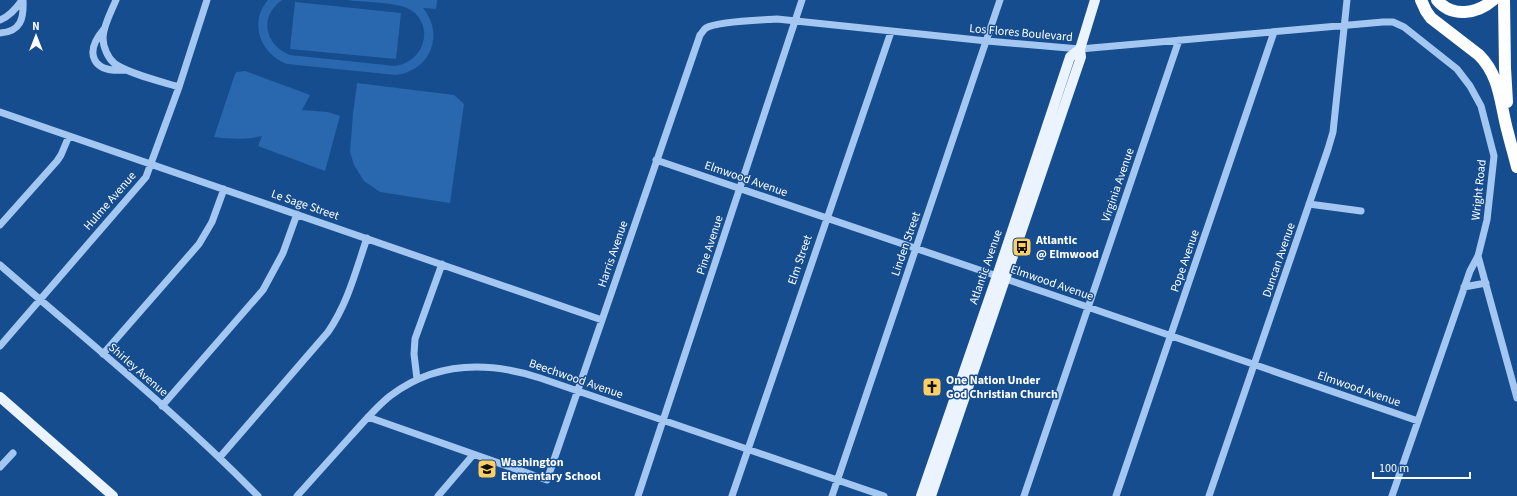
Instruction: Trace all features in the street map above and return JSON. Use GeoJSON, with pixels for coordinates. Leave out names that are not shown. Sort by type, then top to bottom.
{"type":"FeatureCollection","features":[{"type":"Feature","properties":{"kind":"highway"},"geometry":{"type":"LineString","coordinates":[[1421,0],[1431,18],[1486,62],[1498,87],[1517,167]]}},
{"type":"Feature","properties":{"kind":"highway"},"geometry":{"type":"LineString","coordinates":[[1437,0],[1448,9],[1466,12],[1485,7],[1493,0]]}},
{"type":"Feature","properties":{"kind":"highway"},"geometry":{"type":"LineString","coordinates":[[1504,0],[1505,68],[1512,145]]}},
{"type":"Feature","properties":{"kind":"main road","name":"Atlantic Avenue"},"geometry":{"type":"LineString","coordinates":[[931,496],[1002,278],[1070,57],[1080,49],[1095,0]]}},
{"type":"Feature","properties":{"kind":"main road","name":"Atlantic Avenue"},"geometry":{"type":"LineString","coordinates":[[921,496],[1002,278]]}},
{"type":"Feature","properties":{"kind":"main road"},"geometry":{"type":"LineString","coordinates":[[0,397],[113,496]]}},
{"type":"Feature","properties":{"kind":"street"},"geometry":{"type":"LineString","coordinates":[[3,18],[15,10],[22,0]]}},
{"type":"Feature","properties":{"kind":"street"},"geometry":{"type":"LineString","coordinates":[[0,33],[12,31],[19,25],[23,18],[22,0]]}},
{"type":"Feature","properties":{"kind":"street"},"geometry":{"type":"LineString","coordinates":[[116,0],[104,29],[93,46],[94,57],[99,65],[106,70],[127,70]]}},
{"type":"Feature","properties":{"kind":"street","name":"Hulme Avenue"},"geometry":{"type":"LineString","coordinates":[[0,346],[39,299],[146,177],[207,0]]}},
{"type":"Feature","properties":{"kind":"street","name":"Pine Avenue"},"geometry":{"type":"LineString","coordinates":[[638,496],[802,0]]}},
{"type":"Feature","properties":{"kind":"street","name":"Linden Street"},"geometry":{"type":"LineString","coordinates":[[832,496],[1000,0]]}},
{"type":"Feature","properties":{"kind":"street"},"geometry":{"type":"LineString","coordinates":[[1343,25],[1347,0]]}},
{"type":"Feature","properties":{"kind":"street","name":"Los Flores Boulevard"},"geometry":{"type":"LineString","coordinates":[[700,35],[705,28],[717,24],[754,20],[796,20],[891,32],[1080,49],[1343,25]]}},
{"type":"Feature","properties":{"kind":"street","name":"Wright Road"},"geometry":{"type":"LineString","coordinates":[[1343,25],[1383,22],[1400,24],[1456,69],[1470,86],[1478,99],[1494,156],[1487,220],[1478,256],[1464,287],[1392,496]]}},
{"type":"Feature","properties":{"kind":"street","name":"Duncan Avenue"},"geometry":{"type":"LineString","coordinates":[[1209,496],[1328,149],[1332,132],[1343,25]]}},
{"type":"Feature","properties":{"kind":"street"},"geometry":{"type":"LineString","coordinates":[[104,29],[104,46],[113,62],[127,70],[178,87]]}},
{"type":"Feature","properties":{"kind":"street","name":"Elm Street"},"geometry":{"type":"LineString","coordinates":[[732,496],[826,217],[891,32]]}},
{"type":"Feature","properties":{"kind":"street","name":"Pope Avenue"},"geometry":{"type":"LineString","coordinates":[[1116,496],[1274,32]]}},
{"type":"Feature","properties":{"kind":"street","name":"Harris Avenue"},"geometry":{"type":"LineString","coordinates":[[473,455],[547,480],[700,35]]}},
{"type":"Feature","properties":{"kind":"street","name":"Virginia Avenue"},"geometry":{"type":"LineString","coordinates":[[1024,496],[1179,40]]}},
{"type":"Feature","properties":{"kind":"street","name":"Le Sage Street"},"geometry":{"type":"LineString","coordinates":[[0,112],[602,320]]}},
{"type":"Feature","properties":{"kind":"street"},"geometry":{"type":"LineString","coordinates":[[0,225],[57,161],[64,150],[69,136]]}},
{"type":"Feature","properties":{"kind":"street","name":"Elmwood Avenue"},"geometry":{"type":"LineString","coordinates":[[656,160],[1418,421]]}},
{"type":"Feature","properties":{"kind":"street"},"geometry":{"type":"LineString","coordinates":[[103,354],[199,244],[212,222],[224,190]]}},
{"type":"Feature","properties":{"kind":"street"},"geometry":{"type":"LineString","coordinates":[[1309,204],[1361,211]]}},
{"type":"Feature","properties":{"kind":"street"},"geometry":{"type":"LineString","coordinates":[[162,406],[263,290],[283,253],[297,214]]}},
{"type":"Feature","properties":{"kind":"street"},"geometry":{"type":"LineString","coordinates":[[220,457],[328,332],[349,293],[367,238]]}},
{"type":"Feature","properties":{"kind":"street"},"geometry":{"type":"LineString","coordinates":[[1478,256],[1517,398]]}},
{"type":"Feature","properties":{"kind":"street"},"geometry":{"type":"LineString","coordinates":[[417,379],[414,359],[415,339],[442,264]]}},
{"type":"Feature","properties":{"kind":"street","name":"Shirley Avenue"},"geometry":{"type":"LineString","coordinates":[[0,266],[220,457],[258,496]]}},
{"type":"Feature","properties":{"kind":"street"},"geometry":{"type":"LineString","coordinates":[[1464,287],[1486,283]]}},
{"type":"Feature","properties":{"kind":"street","name":"Beechwood Avenue"},"geometry":{"type":"LineString","coordinates":[[297,496],[368,417],[391,396],[417,379],[447,369],[484,366],[520,371],[884,496]]}},
{"type":"Feature","properties":{"kind":"street"},"geometry":{"type":"LineString","coordinates":[[368,417],[473,455],[438,496]]}},
{"type":"Feature","properties":{"kind":"street"},"geometry":{"type":"LineString","coordinates":[[0,467],[13,453]]}},
{"type":"Feature","properties":{"kind":"shaded area"},"geometry":{"type":"Polygon","coordinates":[[[268,0],[282,0],[270,14],[268,30],[270,37],[275,44],[281,50],[290,55],[395,66],[406,63],[420,50],[424,41],[424,31],[422,22],[416,14],[407,8],[394,4],[346,0],[437,0],[436,9],[423,8],[430,18],[433,29],[433,40],[425,59],[418,67],[408,72],[396,75],[287,64],[270,53],[260,37],[258,28],[259,18],[262,9],[268,0]]]}},
{"type":"Feature","properties":{"kind":"shaded area"},"geometry":{"type":"Polygon","coordinates":[[[295,2],[401,13],[396,59],[290,49],[295,2]]]}},
{"type":"Feature","properties":{"kind":"shaded area"},"geometry":{"type":"Polygon","coordinates":[[[245,71],[310,95],[302,110],[328,112],[340,116],[325,171],[258,146],[262,136],[238,139],[214,137],[235,74],[237,72],[245,71]]]}},
{"type":"Feature","properties":{"kind":"shaded area"},"geometry":{"type":"Polygon","coordinates":[[[357,83],[454,95],[464,104],[450,203],[380,192],[364,181],[354,165],[350,152],[357,83]]]}},
{"type":"Feature","properties":{"kind":"place","name":"Atlantic @ Elmwood"},"geometry":{"type":"Point","coordinates":[1022,247]}},
{"type":"Feature","properties":{"kind":"place","name":"One Nation Under God Christian Church"},"geometry":{"type":"Point","coordinates":[932,387]}},
{"type":"Feature","properties":{"kind":"place","name":"Washington Elementary School"},"geometry":{"type":"Point","coordinates":[487,469]}}]}
